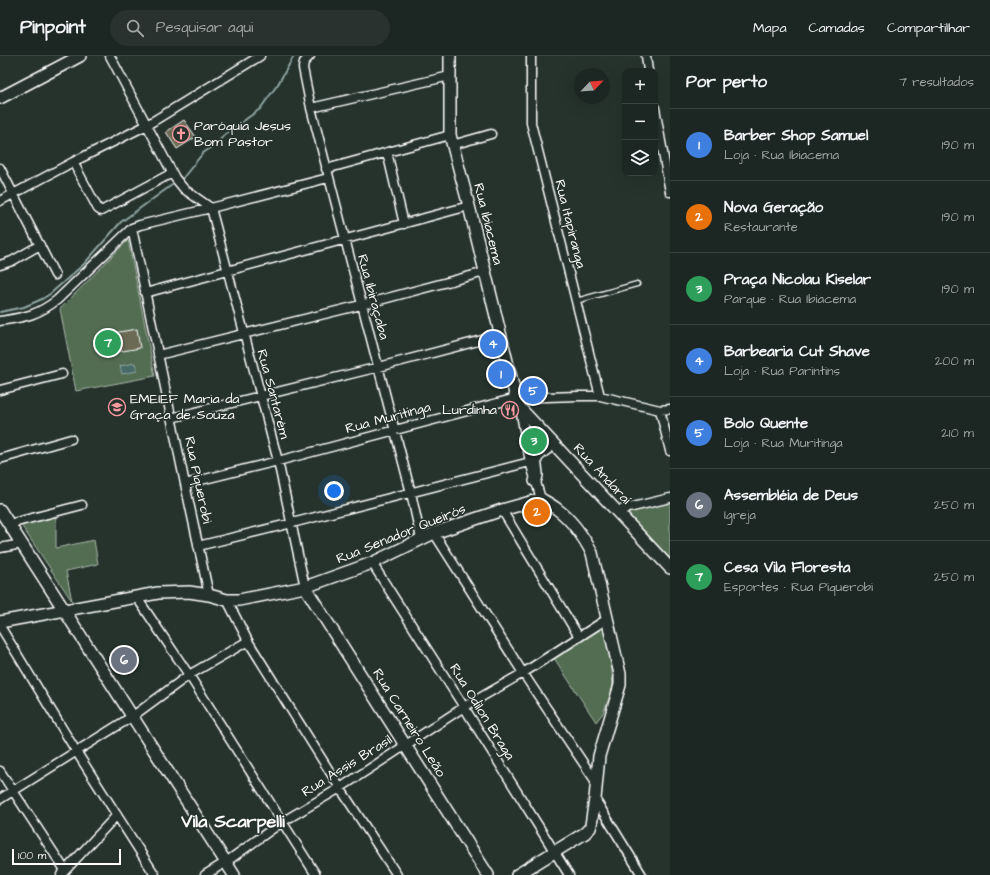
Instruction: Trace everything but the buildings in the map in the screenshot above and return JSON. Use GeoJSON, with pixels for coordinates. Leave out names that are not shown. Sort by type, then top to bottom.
{"type":"FeatureCollection","features":[{"type":"Feature","properties":{"kind":"street"},"geometry":{"type":"LineString","coordinates":[[0,98],[80,56]]}},
{"type":"Feature","properties":{"kind":"street"},"geometry":{"type":"LineString","coordinates":[[110,56],[179,184],[211,208]]}},
{"type":"Feature","properties":{"kind":"street"},"geometry":{"type":"LineString","coordinates":[[0,201],[73,162],[148,125],[260,56]]}},
{"type":"Feature","properties":{"kind":"street","name":"Rua Ibiacema"},"geometry":{"type":"LineString","coordinates":[[450,56],[451,140],[518,403],[530,462],[541,499]]}},
{"type":"Feature","properties":{"kind":"street","name":"Rua Itapiranga"},"geometry":{"type":"LineString","coordinates":[[531,56],[531,123],[600,396]]}},
{"type":"Feature","properties":{"kind":"street"},"geometry":{"type":"LineString","coordinates":[[646,56],[648,68]]}},
{"type":"Feature","properties":{"kind":"street","name":"Rua Ibiraçaba"},"geometry":{"type":"LineString","coordinates":[[307,59],[303,68],[303,73],[311,108],[422,539]]}},
{"type":"Feature","properties":{"kind":"street"},"geometry":{"type":"LineString","coordinates":[[311,108],[450,76]]}},
{"type":"Feature","properties":{"kind":"street"},"geometry":{"type":"LineString","coordinates":[[658,125],[670,192]]}},
{"type":"Feature","properties":{"kind":"street"},"geometry":{"type":"LineString","coordinates":[[326,169],[386,152],[491,134]]}},
{"type":"Feature","properties":{"kind":"street"},"geometry":{"type":"LineString","coordinates":[[386,152],[404,224]]}},
{"type":"Feature","properties":{"kind":"street"},"geometry":{"type":"LineString","coordinates":[[73,162],[98,209],[101,211],[172,173]]}},
{"type":"Feature","properties":{"kind":"street"},"geometry":{"type":"LineString","coordinates":[[0,168],[55,275]]}},
{"type":"Feature","properties":{"kind":"street"},"geometry":{"type":"LineString","coordinates":[[0,321],[24,317],[46,308],[57,300],[132,228],[140,224],[211,208],[328,178]]}},
{"type":"Feature","properties":{"kind":"street"},"geometry":{"type":"LineString","coordinates":[[145,293],[469,206]]}},
{"type":"Feature","properties":{"kind":"street","name":"Rua Santarém"},"geometry":{"type":"LineString","coordinates":[[211,208],[278,461],[306,587]]}},
{"type":"Feature","properties":{"kind":"street","name":"Rua Piquerobi"},"geometry":{"type":"LineString","coordinates":[[132,228],[209,595]]}},
{"type":"Feature","properties":{"kind":"street"},"geometry":{"type":"LineString","coordinates":[[0,265],[12,261],[40,245]]}},
{"type":"Feature","properties":{"kind":"street"},"geometry":{"type":"LineString","coordinates":[[158,355],[361,305],[485,272]]}},
{"type":"Feature","properties":{"kind":"street"},"geometry":{"type":"LineString","coordinates":[[171,418],[378,368],[501,335]]}},
{"type":"Feature","properties":{"kind":"street"},"geometry":{"type":"LineString","coordinates":[[0,390],[62,374]]}},
{"type":"Feature","properties":{"kind":"street","name":"Rua Muritinga"},"geometry":{"type":"LineString","coordinates":[[185,484],[394,430],[518,403],[600,396],[660,410],[670,410]]}},
{"type":"Feature","properties":{"kind":"street","name":"Rua Andaraí"},"geometry":{"type":"LineString","coordinates":[[518,403],[553,444],[670,568]]}},
{"type":"Feature","properties":{"kind":"street"},"geometry":{"type":"LineString","coordinates":[[660,410],[670,451]]}},
{"type":"Feature","properties":{"kind":"street"},"geometry":{"type":"LineString","coordinates":[[0,459],[71,440]]}},
{"type":"Feature","properties":{"kind":"street"},"geometry":{"type":"LineString","coordinates":[[535,481],[538,477],[536,459],[553,444]]}},
{"type":"Feature","properties":{"kind":"street"},"geometry":{"type":"LineString","coordinates":[[198,546],[530,462]]}},
{"type":"Feature","properties":{"kind":"street"},"geometry":{"type":"LineString","coordinates":[[616,511],[670,498]]}},
{"type":"Feature","properties":{"kind":"street"},"geometry":{"type":"LineString","coordinates":[[517,875],[585,833],[590,828],[595,799],[599,756],[620,686],[620,674],[592,553],[574,525],[557,508],[541,499]]}},
{"type":"Feature","properties":{"kind":"street","name":"Rua Senador Queirós"},"geometry":{"type":"LineString","coordinates":[[0,622],[158,593],[189,592],[209,595],[226,600],[239,600],[306,587],[372,563],[434,533],[502,510],[541,499]]}},
{"type":"Feature","properties":{"kind":"street"},"geometry":{"type":"LineString","coordinates":[[9,524],[82,505]]}},
{"type":"Feature","properties":{"kind":"street"},"geometry":{"type":"LineString","coordinates":[[0,510],[234,875]]}},
{"type":"Feature","properties":{"kind":"street"},"geometry":{"type":"LineString","coordinates":[[502,510],[579,637]]}},
{"type":"Feature","properties":{"kind":"street"},"geometry":{"type":"LineString","coordinates":[[434,533],[523,673],[596,782]]}},
{"type":"Feature","properties":{"kind":"street"},"geometry":{"type":"LineString","coordinates":[[0,548],[22,544]]}},
{"type":"Feature","properties":{"kind":"street","name":"Rua Odilon Braga"},"geometry":{"type":"LineString","coordinates":[[372,563],[569,875]]}},
{"type":"Feature","properties":{"kind":"street","name":"Rua Carneiro Leão"},"geometry":{"type":"LineString","coordinates":[[306,587],[488,875]]}},
{"type":"Feature","properties":{"kind":"street"},"geometry":{"type":"LineString","coordinates":[[137,598],[189,675],[316,875]]}},
{"type":"Feature","properties":{"kind":"street"},"geometry":{"type":"LineString","coordinates":[[226,600],[248,641],[340,788],[397,875]]}},
{"type":"Feature","properties":{"kind":"street","name":"Rua Assis Brasil"},"geometry":{"type":"LineString","coordinates":[[205,875],[282,822],[340,788],[464,707],[523,673],[607,619]]}},
{"type":"Feature","properties":{"kind":"street"},"geometry":{"type":"LineString","coordinates":[[0,626],[76,751],[155,875]]}},
{"type":"Feature","properties":{"kind":"street"},"geometry":{"type":"LineString","coordinates":[[0,799],[133,716],[189,675],[248,641]]}},
{"type":"Feature","properties":{"kind":"street"},"geometry":{"type":"LineString","coordinates":[[0,771],[63,873],[117,815]]}},
{"type":"Feature","properties":{"kind":"street"},"geometry":{"type":"LineString","coordinates":[[595,799],[642,875]]}},
{"type":"Feature","properties":{"kind":"lane"},"geometry":{"type":"LineString","coordinates":[[576,301],[637,284]]}},
{"type":"Feature","properties":{"kind":"green space"},"geometry":{"type":"Polygon","coordinates":[[[128,240],[155,376],[76,391],[60,309],[128,240]]]}},
{"type":"Feature","properties":{"kind":"green space"},"geometry":{"type":"Polygon","coordinates":[[[533,436],[540,440],[535,449],[529,447],[529,438],[533,436]]]}},
{"type":"Feature","properties":{"kind":"green space"},"geometry":{"type":"Polygon","coordinates":[[[670,502],[670,565],[623,513],[670,502]]]}},
{"type":"Feature","properties":{"kind":"green space"},"geometry":{"type":"Polygon","coordinates":[[[56,517],[56,548],[94,540],[98,564],[66,571],[72,601],[21,525],[56,517]]]}},
{"type":"Feature","properties":{"kind":"green space"},"geometry":{"type":"Polygon","coordinates":[[[604,625],[612,670],[613,689],[603,713],[596,722],[554,658],[604,625]]]}},
{"type":"Feature","properties":{"kind":"water"},"geometry":{"type":"Polygon","coordinates":[[[135,363],[137,371],[122,374],[120,366],[135,363]]]}},
{"type":"Feature","properties":{"kind":"waterway"},"geometry":{"type":"LineString","coordinates":[[183,178],[203,153],[217,144],[224,135],[260,109],[278,84],[294,56]]}},
{"type":"Feature","properties":{"kind":"waterway"},"geometry":{"type":"LineString","coordinates":[[0,312],[24,307],[50,294],[84,264],[121,222],[172,185]]}},
{"type":"Feature","properties":{"kind":"place","name":"Paróquia Jesus Bom Pastor"},"geometry":{"type":"Point","coordinates":[181,134]}},
{"type":"Feature","properties":{"kind":"place","name":"Cesa Vila Floresta"},"geometry":{"type":"Point","coordinates":[108,343]}},
{"type":"Feature","properties":{"kind":"place","name":"Barbearia Cut Shave"},"geometry":{"type":"Point","coordinates":[493,344]}},
{"type":"Feature","properties":{"kind":"place","name":"Barber Shop Samuel"},"geometry":{"type":"Point","coordinates":[501,374]}},
{"type":"Feature","properties":{"kind":"place","name":"Bolo Quente"},"geometry":{"type":"Point","coordinates":[533,391]}},
{"type":"Feature","properties":{"kind":"place","name":"EMEIEF Maria da Graça de Souza"},"geometry":{"type":"Point","coordinates":[117,407]}},
{"type":"Feature","properties":{"kind":"place","name":"Lurdinha"},"geometry":{"type":"Point","coordinates":[510,410]}},
{"type":"Feature","properties":{"kind":"place","name":"Praça Nicolau Kiselar"},"geometry":{"type":"Point","coordinates":[534,441]}},
{"type":"Feature","properties":{"kind":"place","name":"Nova Geração"},"geometry":{"type":"Point","coordinates":[537,512]}},
{"type":"Feature","properties":{"kind":"place","name":"Assembléia de Deus"},"geometry":{"type":"Point","coordinates":[124,660]}},
{"type":"Feature","properties":{"kind":"district","name":"Vila Scarpelli"},"geometry":{"type":"Point","coordinates":[233,821]}}]}
